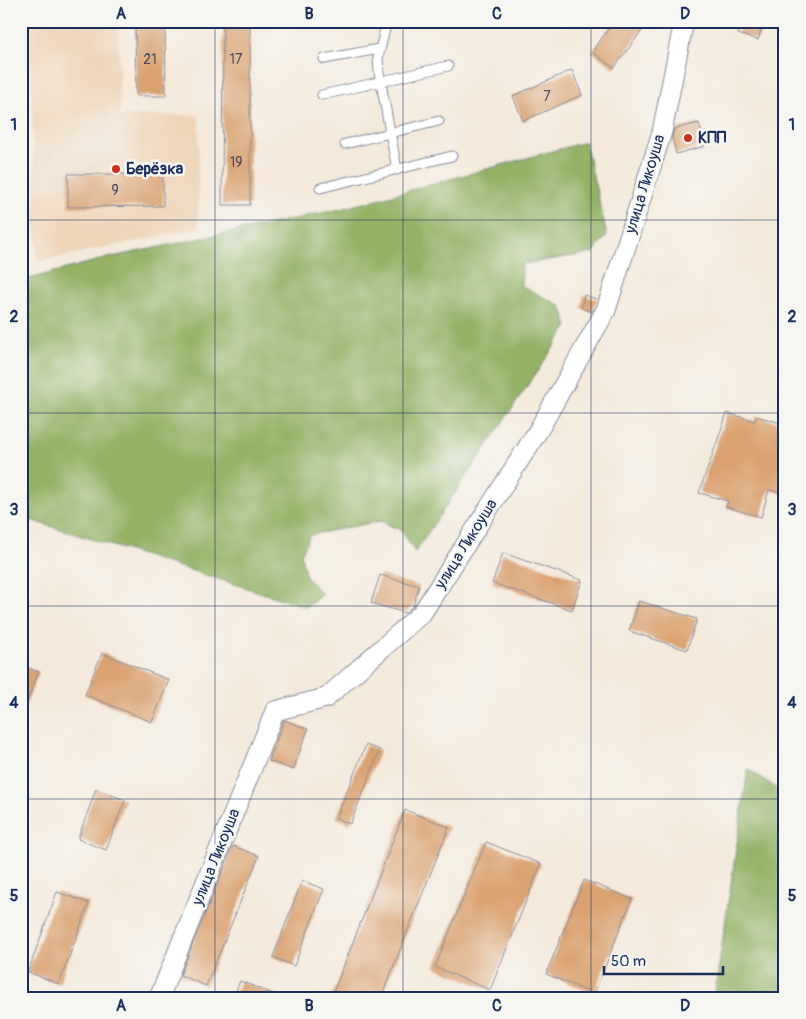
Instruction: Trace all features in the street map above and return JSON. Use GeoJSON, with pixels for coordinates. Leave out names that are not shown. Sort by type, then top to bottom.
{"type":"FeatureCollection","features":[{"type":"Feature","properties":{"kind":"street","name":"улица Ликоуша"},"geometry":{"type":"LineString","coordinates":[[160,998],[275,711],[326,698],[422,614],[538,431],[606,310],[662,132],[684,21]]}},
{"type":"Feature","properties":{"kind":"lane"},"geometry":{"type":"LineString","coordinates":[[387,21],[378,58],[397,170]]}},
{"type":"Feature","properties":{"kind":"lane"},"geometry":{"type":"LineString","coordinates":[[324,59],[379,49]]}},
{"type":"Feature","properties":{"kind":"lane"},"geometry":{"type":"LineString","coordinates":[[322,95],[448,66]]}},
{"type":"Feature","properties":{"kind":"lane"},"geometry":{"type":"LineString","coordinates":[[345,144],[439,121]]}},
{"type":"Feature","properties":{"kind":"lane"},"geometry":{"type":"LineString","coordinates":[[320,188],[452,156]]}},
{"type":"Feature","properties":{"kind":"shaded area","name":"Берёзка"},"geometry":{"type":"Polygon","coordinates":[[[29,21],[118,21],[120,116],[199,115],[198,228],[37,262],[29,21]]]}},
{"type":"Feature","properties":{"kind":"green space"},"geometry":{"type":"Polygon","coordinates":[[[585,142],[607,235],[593,253],[522,264],[522,286],[561,306],[568,326],[415,552],[402,531],[380,521],[310,535],[301,555],[306,577],[322,594],[307,607],[21,517],[21,281],[107,258],[345,208],[585,142]]]}},
{"type":"Feature","properties":{"kind":"green space"},"geometry":{"type":"Polygon","coordinates":[[[748,769],[785,794],[785,998],[714,998],[748,769]]]}},
{"type":"Feature","properties":{"kind":"building"},"geometry":{"type":"Polygon","coordinates":[[[135,21],[165,21],[166,96],[136,96],[135,21]]]}},
{"type":"Feature","properties":{"kind":"building"},"geometry":{"type":"Polygon","coordinates":[[[223,21],[250,21],[250,205],[222,205],[223,21]]]}},
{"type":"Feature","properties":{"kind":"building"},"geometry":{"type":"Polygon","coordinates":[[[614,21],[649,21],[614,68],[592,52],[614,21]]]}},
{"type":"Feature","properties":{"kind":"building"},"geometry":{"type":"Polygon","coordinates":[[[742,21],[764,21],[758,40],[738,34],[742,21]]]}},
{"type":"Feature","properties":{"kind":"building"},"geometry":{"type":"Polygon","coordinates":[[[572,70],[582,95],[523,121],[513,96],[572,70]]]}},
{"type":"Feature","properties":{"kind":"building","name":"КПП"},"geometry":{"type":"Polygon","coordinates":[[[699,123],[705,146],[676,154],[672,137],[674,129],[699,123]]]}},
{"type":"Feature","properties":{"kind":"building"},"geometry":{"type":"Polygon","coordinates":[[[68,174],[163,174],[163,206],[68,207],[68,174]]]}},
{"type":"Feature","properties":{"kind":"building"},"geometry":{"type":"Polygon","coordinates":[[[584,295],[596,299],[592,312],[581,308],[584,295]]]}},
{"type":"Feature","properties":{"kind":"building"},"geometry":{"type":"Polygon","coordinates":[[[727,413],[755,421],[756,416],[785,424],[785,494],[769,490],[761,517],[726,507],[728,501],[699,493],[727,413]]]}},
{"type":"Feature","properties":{"kind":"building"},"geometry":{"type":"Polygon","coordinates":[[[503,553],[582,580],[572,610],[492,583],[503,553]]]}},
{"type":"Feature","properties":{"kind":"building"},"geometry":{"type":"Polygon","coordinates":[[[380,575],[419,586],[413,606],[405,613],[371,603],[380,575]]]}},
{"type":"Feature","properties":{"kind":"building"},"geometry":{"type":"Polygon","coordinates":[[[639,601],[697,619],[687,650],[629,631],[639,601]]]}},
{"type":"Feature","properties":{"kind":"building"},"geometry":{"type":"Polygon","coordinates":[[[102,653],[169,680],[152,722],[85,695],[102,653]]]}},
{"type":"Feature","properties":{"kind":"building"},"geometry":{"type":"Polygon","coordinates":[[[21,665],[39,672],[22,714],[21,714],[21,665]]]}},
{"type":"Feature","properties":{"kind":"building"},"geometry":{"type":"Polygon","coordinates":[[[284,720],[308,729],[293,770],[269,761],[284,720]]]}},
{"type":"Feature","properties":{"kind":"building"},"geometry":{"type":"Polygon","coordinates":[[[366,745],[380,750],[350,824],[336,818],[366,745]]]}},
{"type":"Feature","properties":{"kind":"building"},"geometry":{"type":"Polygon","coordinates":[[[96,789],[125,800],[106,850],[78,839],[96,789]]]}},
{"type":"Feature","properties":{"kind":"building"},"geometry":{"type":"Polygon","coordinates":[[[405,810],[449,827],[381,998],[331,998],[405,810]]]}},
{"type":"Feature","properties":{"kind":"building"},"geometry":{"type":"Polygon","coordinates":[[[486,842],[541,864],[490,990],[435,967],[486,842]]]}},
{"type":"Feature","properties":{"kind":"building"},"geometry":{"type":"Polygon","coordinates":[[[233,846],[259,856],[206,986],[180,975],[233,846]]]}},
{"type":"Feature","properties":{"kind":"building"},"geometry":{"type":"Polygon","coordinates":[[[584,880],[632,899],[594,994],[546,974],[584,880]]]}},
{"type":"Feature","properties":{"kind":"building"},"geometry":{"type":"Polygon","coordinates":[[[302,881],[324,889],[294,966],[273,957],[302,881]]]}},
{"type":"Feature","properties":{"kind":"building"},"geometry":{"type":"Polygon","coordinates":[[[57,892],[89,903],[59,984],[28,972],[57,892]]]}},
{"type":"Feature","properties":{"kind":"building"},"geometry":{"type":"Polygon","coordinates":[[[240,981],[281,997],[281,998],[233,998],[240,981]]]}},
{"type":"Feature","properties":{"kind":"place","name":"КПП"},"geometry":{"type":"Point","coordinates":[688,138]}},
{"type":"Feature","properties":{"kind":"place","name":"Берёзка"},"geometry":{"type":"Point","coordinates":[116,169]}}]}
